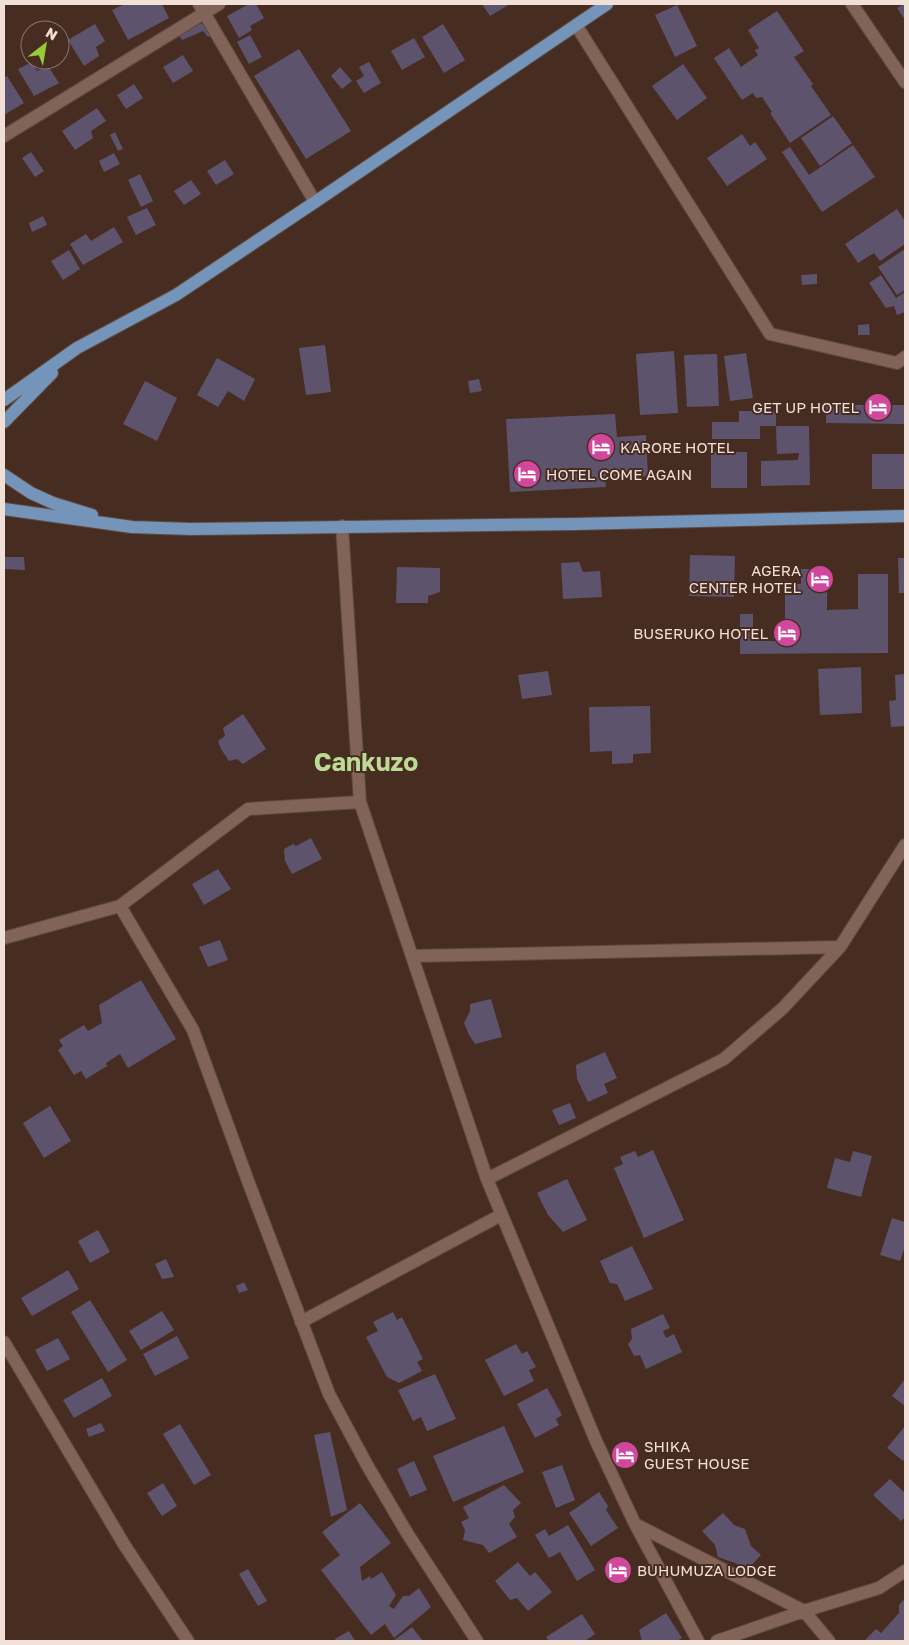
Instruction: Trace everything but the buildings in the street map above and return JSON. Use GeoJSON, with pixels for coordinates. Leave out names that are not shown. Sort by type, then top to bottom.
{"type":"FeatureCollection","features":[{"type":"Feature","properties":{"kind":"main road"},"geometry":{"type":"LineString","coordinates":[[4,400],[77,348],[176,294],[316,202],[607,4]]}},
{"type":"Feature","properties":{"kind":"main road"},"geometry":{"type":"LineString","coordinates":[[4,422],[77,348]]}},
{"type":"Feature","properties":{"kind":"main road"},"geometry":{"type":"LineString","coordinates":[[4,474],[26,490],[53,504],[132,527]]}},
{"type":"Feature","properties":{"kind":"main road"},"geometry":{"type":"LineString","coordinates":[[4,509],[132,527],[191,529],[575,524],[905,516]]}},
{"type":"Feature","properties":{"kind":"street"},"geometry":{"type":"LineString","coordinates":[[4,136],[202,8],[219,4]]}},
{"type":"Feature","properties":{"kind":"street"},"geometry":{"type":"LineString","coordinates":[[852,4],[905,82]]}},
{"type":"Feature","properties":{"kind":"street"},"geometry":{"type":"LineString","coordinates":[[202,8],[316,202]]}},
{"type":"Feature","properties":{"kind":"street"},"geometry":{"type":"LineString","coordinates":[[576,26],[770,334],[897,363],[905,357]]}},
{"type":"Feature","properties":{"kind":"street"},"geometry":{"type":"LineString","coordinates":[[342,526],[360,802],[486,1178],[596,1441],[635,1524],[698,1641]]}},
{"type":"Feature","properties":{"kind":"street"},"geometry":{"type":"LineString","coordinates":[[4,938],[120,906],[248,810],[360,802]]}},
{"type":"Feature","properties":{"kind":"street"},"geometry":{"type":"LineString","coordinates":[[486,1178],[724,1059],[783,1008],[840,947],[905,846]]}},
{"type":"Feature","properties":{"kind":"street"},"geometry":{"type":"LineString","coordinates":[[120,906],[193,1030],[329,1394],[367,1465],[407,1533],[477,1641]]}},
{"type":"Feature","properties":{"kind":"street"},"geometry":{"type":"LineString","coordinates":[[412,956],[840,947]]}},
{"type":"Feature","properties":{"kind":"street"},"geometry":{"type":"LineString","coordinates":[[301,1322],[501,1215]]}},
{"type":"Feature","properties":{"kind":"street"},"geometry":{"type":"LineString","coordinates":[[4,1342],[124,1546],[188,1641]]}},
{"type":"Feature","properties":{"kind":"street"},"geometry":{"type":"LineString","coordinates":[[635,1524],[804,1611],[830,1641]]}},
{"type":"Feature","properties":{"kind":"street"},"geometry":{"type":"LineString","coordinates":[[717,1641],[878,1588],[905,1571]]}},
{"type":"Feature","properties":{"kind":"place","name":"GET UP HOTEL"},"geometry":{"type":"Point","coordinates":[878,407]}},
{"type":"Feature","properties":{"kind":"place","name":"KARORE HOTEL"},"geometry":{"type":"Point","coordinates":[601,447]}},
{"type":"Feature","properties":{"kind":"place","name":"HOTEL COME AGAIN"},"geometry":{"type":"Point","coordinates":[527,474]}},
{"type":"Feature","properties":{"kind":"place","name":"AGERA CENTER HOTEL"},"geometry":{"type":"Point","coordinates":[820,579]}},
{"type":"Feature","properties":{"kind":"place","name":"BUSERUKO HOTEL"},"geometry":{"type":"Point","coordinates":[787,633]}},
{"type":"Feature","properties":{"kind":"place","name":"SHIKA GUEST HOUSE"},"geometry":{"type":"Point","coordinates":[625,1455]}},
{"type":"Feature","properties":{"kind":"place","name":"BUHUMUZA LODGE"},"geometry":{"type":"Point","coordinates":[618,1570]}},
{"type":"Feature","properties":{"kind":"district","name":"Cankuzo"},"geometry":{"type":"Point","coordinates":[366,761]}}]}
